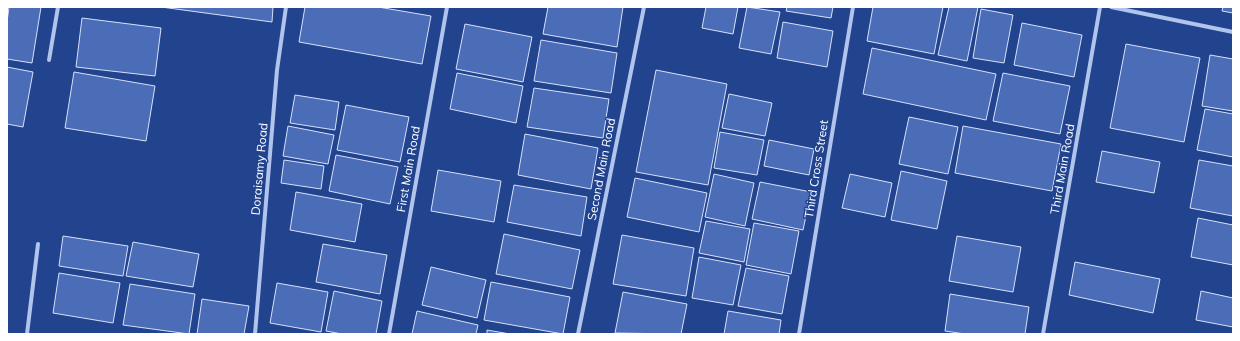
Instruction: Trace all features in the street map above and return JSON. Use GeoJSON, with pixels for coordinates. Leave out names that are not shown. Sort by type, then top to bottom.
{"type":"FeatureCollection","features":[{"type":"Feature","properties":{"kind":"street"},"geometry":{"type":"LineString","coordinates":[[49,60],[58,7]]}},
{"type":"Feature","properties":{"kind":"street","name":"Doraisamy Road"},"geometry":{"type":"LineString","coordinates":[[255,334],[277,70],[286,7]]}},
{"type":"Feature","properties":{"kind":"street","name":"First Main Road"},"geometry":{"type":"LineString","coordinates":[[389,334],[447,7]]}},
{"type":"Feature","properties":{"kind":"street","name":"Second Main Road"},"geometry":{"type":"LineString","coordinates":[[578,334],[644,7]]}},
{"type":"Feature","properties":{"kind":"street","name":"Third Cross Street"},"geometry":{"type":"LineString","coordinates":[[799,334],[853,7]]}},
{"type":"Feature","properties":{"kind":"street","name":"Third Main Road"},"geometry":{"type":"LineString","coordinates":[[1043,334],[1100,7]]}},
{"type":"Feature","properties":{"kind":"street"},"geometry":{"type":"LineString","coordinates":[[1111,7],[1233,32]]}},
{"type":"Feature","properties":{"kind":"street"},"geometry":{"type":"LineString","coordinates":[[27,334],[38,244]]}},
{"type":"Feature","properties":{"kind":"building"},"geometry":{"type":"Polygon","coordinates":[[[9,7],[41,7],[32,63],[7,59],[7,22],[9,7]]]}},
{"type":"Feature","properties":{"kind":"building"},"geometry":{"type":"Polygon","coordinates":[[[161,7],[273,7],[272,22],[161,7]]]}},
{"type":"Feature","properties":{"kind":"building"},"geometry":{"type":"Polygon","coordinates":[[[305,7],[378,7],[431,16],[422,64],[299,42],[305,7]]]}},
{"type":"Feature","properties":{"kind":"building"},"geometry":{"type":"Polygon","coordinates":[[[548,7],[623,7],[617,47],[543,34],[548,7]]]}},
{"type":"Feature","properties":{"kind":"building"},"geometry":{"type":"Polygon","coordinates":[[[706,7],[738,7],[733,34],[702,28],[706,7]]]}},
{"type":"Feature","properties":{"kind":"building"},"geometry":{"type":"Polygon","coordinates":[[[747,7],[780,12],[771,54],[739,48],[747,7]]]}},
{"type":"Feature","properties":{"kind":"building"},"geometry":{"type":"Polygon","coordinates":[[[787,7],[833,7],[831,18],[786,11],[787,7]]]}},
{"type":"Feature","properties":{"kind":"building"},"geometry":{"type":"Polygon","coordinates":[[[873,7],[943,7],[934,54],[867,41],[873,7]]]}},
{"type":"Feature","properties":{"kind":"building"},"geometry":{"type":"Polygon","coordinates":[[[949,7],[978,7],[967,61],[938,55],[949,7]]]}},
{"type":"Feature","properties":{"kind":"building"},"geometry":{"type":"Polygon","coordinates":[[[1223,7],[1233,7],[1233,13],[1222,11],[1223,7]]]}},
{"type":"Feature","properties":{"kind":"building"},"geometry":{"type":"Polygon","coordinates":[[[981,9],[1013,15],[1004,63],[973,58],[981,9]]]}},
{"type":"Feature","properties":{"kind":"building"},"geometry":{"type":"Polygon","coordinates":[[[82,18],[161,28],[155,76],[76,67],[82,18]]]}},
{"type":"Feature","properties":{"kind":"building"},"geometry":{"type":"Polygon","coordinates":[[[783,22],[833,31],[827,67],[777,58],[783,22]]]}},
{"type":"Feature","properties":{"kind":"building"},"geometry":{"type":"Polygon","coordinates":[[[1022,23],[1082,35],[1074,77],[1014,65],[1022,23]]]}},
{"type":"Feature","properties":{"kind":"building"},"geometry":{"type":"Polygon","coordinates":[[[465,24],[532,37],[523,82],[456,69],[465,24]]]}},
{"type":"Feature","properties":{"kind":"building"},"geometry":{"type":"Polygon","coordinates":[[[541,40],[617,53],[611,93],[534,81],[541,40]]]}},
{"type":"Feature","properties":{"kind":"building"},"geometry":{"type":"Polygon","coordinates":[[[1126,44],[1200,58],[1184,142],[1110,128],[1126,44]]]}},
{"type":"Feature","properties":{"kind":"building"},"geometry":{"type":"Polygon","coordinates":[[[872,48],[996,74],[986,120],[863,94],[872,48]]]}},
{"type":"Feature","properties":{"kind":"building"},"geometry":{"type":"Polygon","coordinates":[[[1210,55],[1233,59],[1233,111],[1202,106],[1210,55]]]}},
{"type":"Feature","properties":{"kind":"building"},"geometry":{"type":"Polygon","coordinates":[[[7,67],[33,72],[23,127],[7,124],[7,67]]]}},
{"type":"Feature","properties":{"kind":"building"},"geometry":{"type":"Polygon","coordinates":[[[656,70],[727,84],[708,185],[636,172],[656,70]]]}},
{"type":"Feature","properties":{"kind":"building"},"geometry":{"type":"Polygon","coordinates":[[[74,72],[155,86],[146,141],[65,128],[74,72]]]}},
{"type":"Feature","properties":{"kind":"building"},"geometry":{"type":"Polygon","coordinates":[[[457,73],[523,86],[516,123],[450,109],[457,73]]]}},
{"type":"Feature","properties":{"kind":"building"},"geometry":{"type":"Polygon","coordinates":[[[1003,73],[1070,86],[1060,134],[993,121],[1003,73]]]}},
{"type":"Feature","properties":{"kind":"building"},"geometry":{"type":"Polygon","coordinates":[[[534,88],[609,99],[603,138],[527,127],[534,88]]]}},
{"type":"Feature","properties":{"kind":"building"},"geometry":{"type":"Polygon","coordinates":[[[729,94],[772,103],[765,136],[722,128],[729,94]]]}},
{"type":"Feature","properties":{"kind":"building"},"geometry":{"type":"Polygon","coordinates":[[[295,95],[339,102],[335,130],[290,123],[295,95]]]}},
{"type":"Feature","properties":{"kind":"building"},"geometry":{"type":"Polygon","coordinates":[[[346,105],[409,117],[400,162],[337,150],[346,105]]]}},
{"type":"Feature","properties":{"kind":"building"},"geometry":{"type":"Polygon","coordinates":[[[1205,109],[1233,114],[1233,157],[1197,150],[1205,109]]]}},
{"type":"Feature","properties":{"kind":"building"},"geometry":{"type":"Polygon","coordinates":[[[909,117],[958,127],[948,174],[899,164],[909,117]]]}},
{"type":"Feature","properties":{"kind":"building"},"geometry":{"type":"Polygon","coordinates":[[[288,126],[334,135],[328,164],[283,156],[288,126]]]}},
{"type":"Feature","properties":{"kind":"building"},"geometry":{"type":"Polygon","coordinates":[[[963,126],[1061,144],[1052,191],[955,173],[963,126]]]}},
{"type":"Feature","properties":{"kind":"building"},"geometry":{"type":"Polygon","coordinates":[[[720,132],[764,140],[757,175],[714,168],[720,132]]]}},
{"type":"Feature","properties":{"kind":"building"},"geometry":{"type":"Polygon","coordinates":[[[525,134],[598,148],[591,189],[518,175],[525,134]]]}},
{"type":"Feature","properties":{"kind":"building"},"geometry":{"type":"Polygon","coordinates":[[[769,140],[814,149],[809,175],[764,166],[769,140]]]}},
{"type":"Feature","properties":{"kind":"building"},"geometry":{"type":"Polygon","coordinates":[[[1102,151],[1160,162],[1154,193],[1096,182],[1102,151]]]}},
{"type":"Feature","properties":{"kind":"building"},"geometry":{"type":"Polygon","coordinates":[[[336,155],[398,167],[390,204],[329,191],[336,155]]]}},
{"type":"Feature","properties":{"kind":"building"},"geometry":{"type":"Polygon","coordinates":[[[284,160],[324,166],[321,189],[281,183],[284,160]]]}},
{"type":"Feature","properties":{"kind":"building"},"geometry":{"type":"Polygon","coordinates":[[[1199,160],[1233,166],[1233,216],[1190,208],[1199,160]]]}},
{"type":"Feature","properties":{"kind":"building"},"geometry":{"type":"Polygon","coordinates":[[[438,170],[501,181],[494,222],[431,211],[438,170]]]}},
{"type":"Feature","properties":{"kind":"building"},"geometry":{"type":"Polygon","coordinates":[[[901,171],[947,181],[937,229],[891,220],[901,171]]]}},
{"type":"Feature","properties":{"kind":"building"},"geometry":{"type":"Polygon","coordinates":[[[714,174],[754,183],[745,226],[705,217],[714,174]]]}},
{"type":"Feature","properties":{"kind":"building"},"geometry":{"type":"Polygon","coordinates":[[[850,174],[892,183],[885,217],[842,208],[850,174]]]}},
{"type":"Feature","properties":{"kind":"building"},"geometry":{"type":"Polygon","coordinates":[[[635,178],[707,193],[699,232],[627,217],[635,178]]]}},
{"type":"Feature","properties":{"kind":"building"},"geometry":{"type":"Polygon","coordinates":[[[760,182],[811,192],[803,230],[752,219],[760,182]]]}},
{"type":"Feature","properties":{"kind":"building"},"geometry":{"type":"Polygon","coordinates":[[[514,185],[587,197],[581,236],[507,222],[514,185]]]}},
{"type":"Feature","properties":{"kind":"building"},"geometry":{"type":"Polygon","coordinates":[[[296,192],[362,204],[355,242],[290,230],[296,192]]]}},
{"type":"Feature","properties":{"kind":"building"},"geometry":{"type":"Polygon","coordinates":[[[1198,218],[1233,225],[1233,265],[1191,257],[1198,218]]]}},
{"type":"Feature","properties":{"kind":"building"},"geometry":{"type":"Polygon","coordinates":[[[706,221],[750,229],[744,262],[699,253],[706,221]]]}},
{"type":"Feature","properties":{"kind":"building"},"geometry":{"type":"Polygon","coordinates":[[[754,223],[799,231],[791,274],[746,265],[754,223]]]}},
{"type":"Feature","properties":{"kind":"building"},"geometry":{"type":"Polygon","coordinates":[[[504,234],[580,250],[572,289],[496,274],[504,234]]]}},
{"type":"Feature","properties":{"kind":"building"},"geometry":{"type":"Polygon","coordinates":[[[622,235],[694,248],[686,296],[613,284],[622,235]]]}},
{"type":"Feature","properties":{"kind":"building"},"geometry":{"type":"Polygon","coordinates":[[[63,236],[128,246],[123,276],[59,266],[63,236]]]}},
{"type":"Feature","properties":{"kind":"building"},"geometry":{"type":"Polygon","coordinates":[[[957,236],[1021,247],[1013,292],[949,281],[957,236]]]}},
{"type":"Feature","properties":{"kind":"building"},"geometry":{"type":"Polygon","coordinates":[[[133,242],[199,254],[193,287],[126,276],[133,242]]]}},
{"type":"Feature","properties":{"kind":"building"},"geometry":{"type":"Polygon","coordinates":[[[323,244],[387,255],[380,294],[316,282],[323,244]]]}},
{"type":"Feature","properties":{"kind":"building"},"geometry":{"type":"Polygon","coordinates":[[[699,257],[741,265],[733,305],[692,298],[699,257]]]}},
{"type":"Feature","properties":{"kind":"building"},"geometry":{"type":"Polygon","coordinates":[[[1075,262],[1160,279],[1153,313],[1069,295],[1075,262]]]}},
{"type":"Feature","properties":{"kind":"building"},"geometry":{"type":"Polygon","coordinates":[[[431,267],[486,280],[477,318],[422,305],[431,267]]]}},
{"type":"Feature","properties":{"kind":"building"},"geometry":{"type":"Polygon","coordinates":[[[746,268],[789,276],[782,314],[738,306],[746,268]]]}},
{"type":"Feature","properties":{"kind":"building"},"geometry":{"type":"Polygon","coordinates":[[[59,273],[120,283],[113,323],[53,313],[59,273]]]}},
{"type":"Feature","properties":{"kind":"building"},"geometry":{"type":"Polygon","coordinates":[[[491,282],[570,297],[563,334],[484,320],[491,282]]]}},
{"type":"Feature","properties":{"kind":"building"},"geometry":{"type":"Polygon","coordinates":[[[277,283],[328,292],[321,332],[270,323],[277,283]]]}},
{"type":"Feature","properties":{"kind":"building"},"geometry":{"type":"Polygon","coordinates":[[[130,284],[195,294],[189,334],[123,325],[130,284]]]}},
{"type":"Feature","properties":{"kind":"building"},"geometry":{"type":"Polygon","coordinates":[[[334,291],[382,301],[376,334],[342,334],[326,331],[334,291]]]}},
{"type":"Feature","properties":{"kind":"building"},"geometry":{"type":"Polygon","coordinates":[[[1201,291],[1233,298],[1233,327],[1196,320],[1201,291]]]}},
{"type":"Feature","properties":{"kind":"building"},"geometry":{"type":"Polygon","coordinates":[[[623,292],[687,304],[681,334],[615,333],[623,292]]]}},
{"type":"Feature","properties":{"kind":"building"},"geometry":{"type":"Polygon","coordinates":[[[950,294],[1029,307],[1025,334],[965,334],[945,331],[950,294]]]}},
{"type":"Feature","properties":{"kind":"building"},"geometry":{"type":"Polygon","coordinates":[[[202,299],[249,306],[244,334],[197,334],[202,299]]]}},
{"type":"Feature","properties":{"kind":"building"},"geometry":{"type":"Polygon","coordinates":[[[417,311],[478,325],[476,334],[412,334],[417,311]]]}},
{"type":"Feature","properties":{"kind":"building"},"geometry":{"type":"Polygon","coordinates":[[[728,311],[781,320],[779,334],[724,334],[728,311]]]}},
{"type":"Feature","properties":{"kind":"building"},"geometry":{"type":"Polygon","coordinates":[[[487,330],[510,334],[487,334],[487,330]]]}}]}
